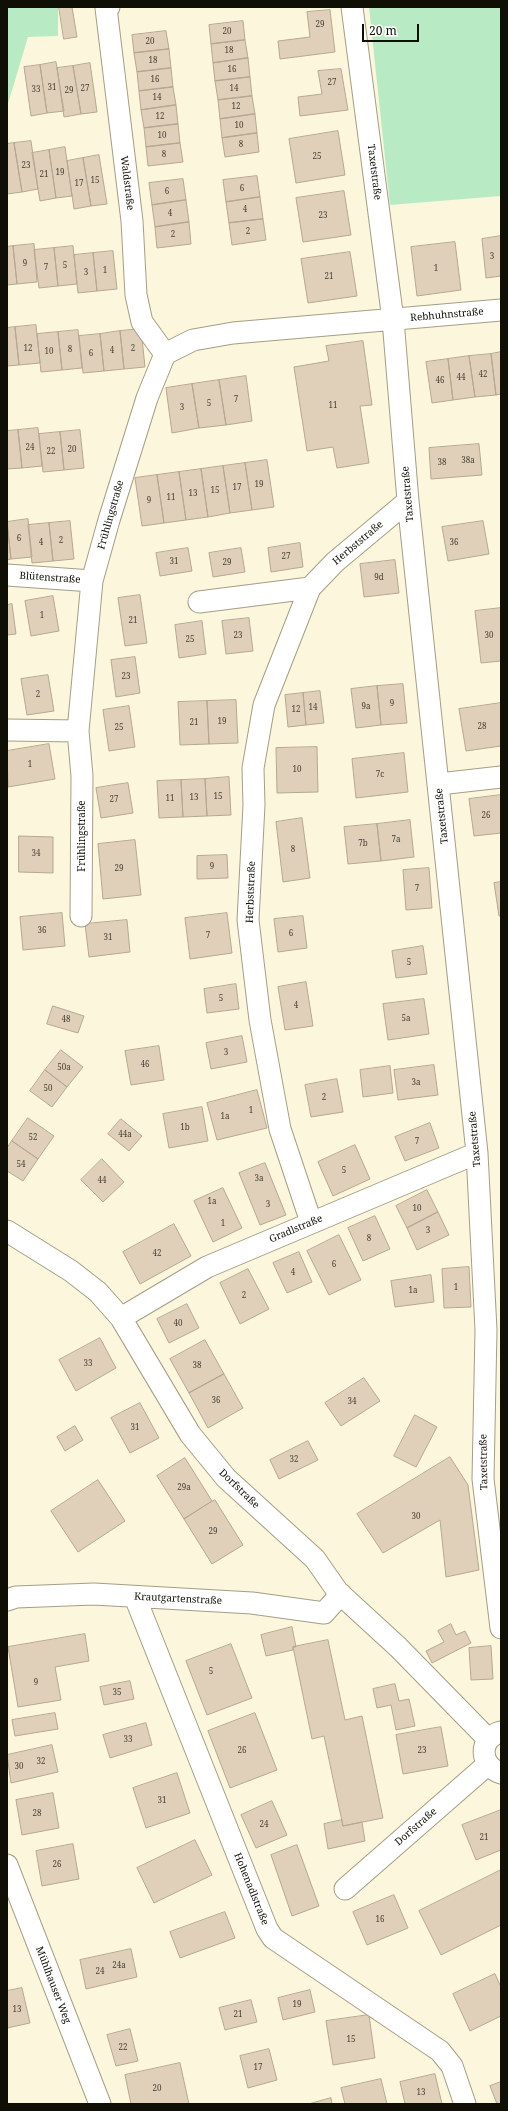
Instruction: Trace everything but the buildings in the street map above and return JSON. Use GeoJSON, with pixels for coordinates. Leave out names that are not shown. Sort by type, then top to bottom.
{"type":"FeatureCollection","features":[{"type":"Feature","properties":{"kind":"street","name":"Waldstraße"},"geometry":{"type":"LineString","coordinates":[[109,7],[106,8],[132,221],[136,296],[142,322],[165,354]]}},
{"type":"Feature","properties":{"kind":"street","name":"Taxetstraße"},"geometry":{"type":"LineString","coordinates":[[352,7],[393,320],[408,501],[477,1153],[493,1327],[483,1479],[501,1628]]}},
{"type":"Feature","properties":{"kind":"street","name":"Rebhuhnstraße"},"geometry":{"type":"LineString","coordinates":[[393,320],[501,310]]}},
{"type":"Feature","properties":{"kind":"street"},"geometry":{"type":"LineString","coordinates":[[165,354],[193,340],[233,333],[393,320]]}},
{"type":"Feature","properties":{"kind":"street","name":"Frühlingstraße"},"geometry":{"type":"LineString","coordinates":[[81,916],[82,776],[78,731],[92,581],[147,398],[165,354]]}},
{"type":"Feature","properties":{"kind":"street","name":"Herbststraße"},"geometry":{"type":"LineString","coordinates":[[311,1222],[280,1129],[260,1020],[248,920],[254,805],[253,768],[264,705],[310,588],[335,562],[408,501]]}},
{"type":"Feature","properties":{"kind":"street","name":"Blütenstraße"},"geometry":{"type":"LineString","coordinates":[[7,575],[92,581]]}},
{"type":"Feature","properties":{"kind":"street"},"geometry":{"type":"LineString","coordinates":[[200,602],[310,588]]}},
{"type":"Feature","properties":{"kind":"street"},"geometry":{"type":"LineString","coordinates":[[7,730],[78,731]]}},
{"type":"Feature","properties":{"kind":"street"},"geometry":{"type":"LineString","coordinates":[[439,784],[501,778]]}},
{"type":"Feature","properties":{"kind":"street","name":"Gradlstraße"},"geometry":{"type":"LineString","coordinates":[[121,1318],[206,1268],[311,1222],[477,1153]]}},
{"type":"Feature","properties":{"kind":"street","name":"Dorfstraße"},"geometry":{"type":"LineString","coordinates":[[7,1231],[71,1271],[98,1292],[121,1318],[190,1434],[226,1478],[315,1559],[341,1594],[494,1736],[484,1752],[494,1769],[345,1889]]}},
{"type":"Feature","properties":{"kind":"street","name":"Krautgartenstraße"},"geometry":{"type":"LineString","coordinates":[[7,1600],[16,1597],[94,1594],[252,1602],[324,1613],[341,1594]]}},
{"type":"Feature","properties":{"kind":"street","name":"Hohenadlstraße"},"geometry":{"type":"LineString","coordinates":[[135,1597],[266,1929],[273,1938],[440,2051],[452,2066],[465,2104]]}},
{"type":"Feature","properties":{"kind":"street","name":"Mühlhauser Weg"},"geometry":{"type":"LineString","coordinates":[[7,1865],[100,2104]]}},
{"type":"Feature","properties":{"kind":"green space"},"geometry":{"type":"Polygon","coordinates":[[[7,7],[58,7],[58,36],[28,37],[7,107],[7,7]]]}},
{"type":"Feature","properties":{"kind":"green space"},"geometry":{"type":"Polygon","coordinates":[[[369,7],[501,7],[501,196],[390,205],[369,7]]]}}]}
